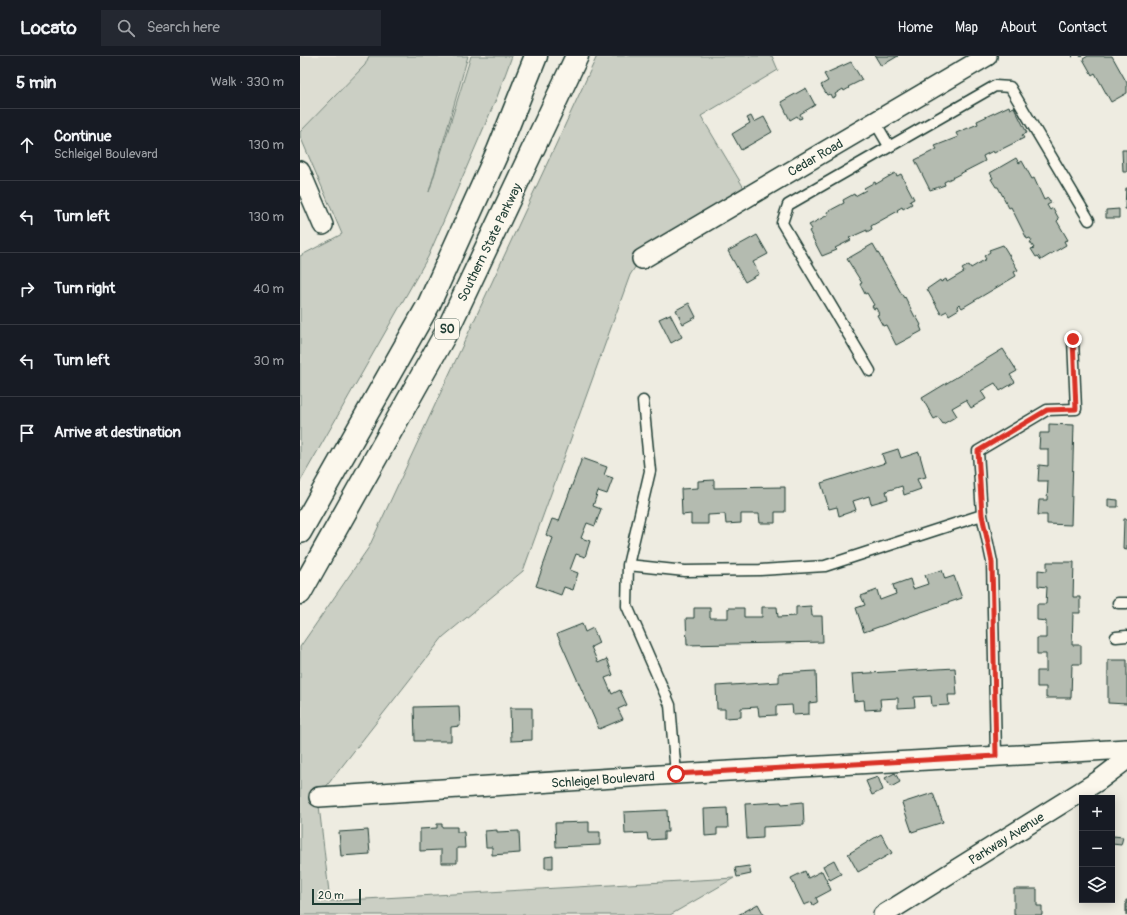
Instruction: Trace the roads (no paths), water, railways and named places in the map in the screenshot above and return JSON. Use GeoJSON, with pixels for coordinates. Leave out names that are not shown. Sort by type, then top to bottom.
{"type":"FeatureCollection","features":[{"type":"Feature","properties":{"kind":"highway","name":"Southern State Parkway"},"geometry":{"type":"LineString","coordinates":[[300,532],[430,304],[498,151],[536,56]]}},
{"type":"Feature","properties":{"kind":"highway","name":"Southern State Parkway"},"geometry":{"type":"LineString","coordinates":[[300,593],[446,331],[577,56]]}},
{"type":"Feature","properties":{"kind":"street","name":"Cedar Road"},"geometry":{"type":"LineString","coordinates":[[642,259],[987,56]]}},
{"type":"Feature","properties":{"kind":"street"},"geometry":{"type":"LineString","coordinates":[[300,171],[323,225]]}},
{"type":"Feature","properties":{"kind":"street","name":"Schleigel Boulevard"},"geometry":{"type":"LineString","coordinates":[[319,797],[676,774],[1127,749]]}},
{"type":"Feature","properties":{"kind":"street","name":"Parkway Avenue"},"geometry":{"type":"LineString","coordinates":[[883,915],[1098,781],[1127,759]]}},
{"type":"Feature","properties":{"kind":"lane"},"geometry":{"type":"LineString","coordinates":[[870,371],[782,224],[788,205],[995,86],[1010,87],[1089,220]]}},
{"type":"Feature","properties":{"kind":"lane"},"geometry":{"type":"LineString","coordinates":[[875,122],[890,146]]}},
{"type":"Feature","properties":{"kind":"lane"},"geometry":{"type":"LineString","coordinates":[[996,756],[992,562],[982,515],[978,451],[1047,410],[1076,409],[1073,339]]}},
{"type":"Feature","properties":{"kind":"lane"},"geometry":{"type":"LineString","coordinates":[[643,401],[650,471],[628,565],[627,606],[670,705],[676,774]]}},
{"type":"Feature","properties":{"kind":"lane"},"geometry":{"type":"LineString","coordinates":[[628,565],[685,571],[760,570],[825,566],[982,515]]}},
{"type":"Feature","properties":{"kind":"lane"},"geometry":{"type":"LineString","coordinates":[[1116,636],[1127,636]]}}]}
